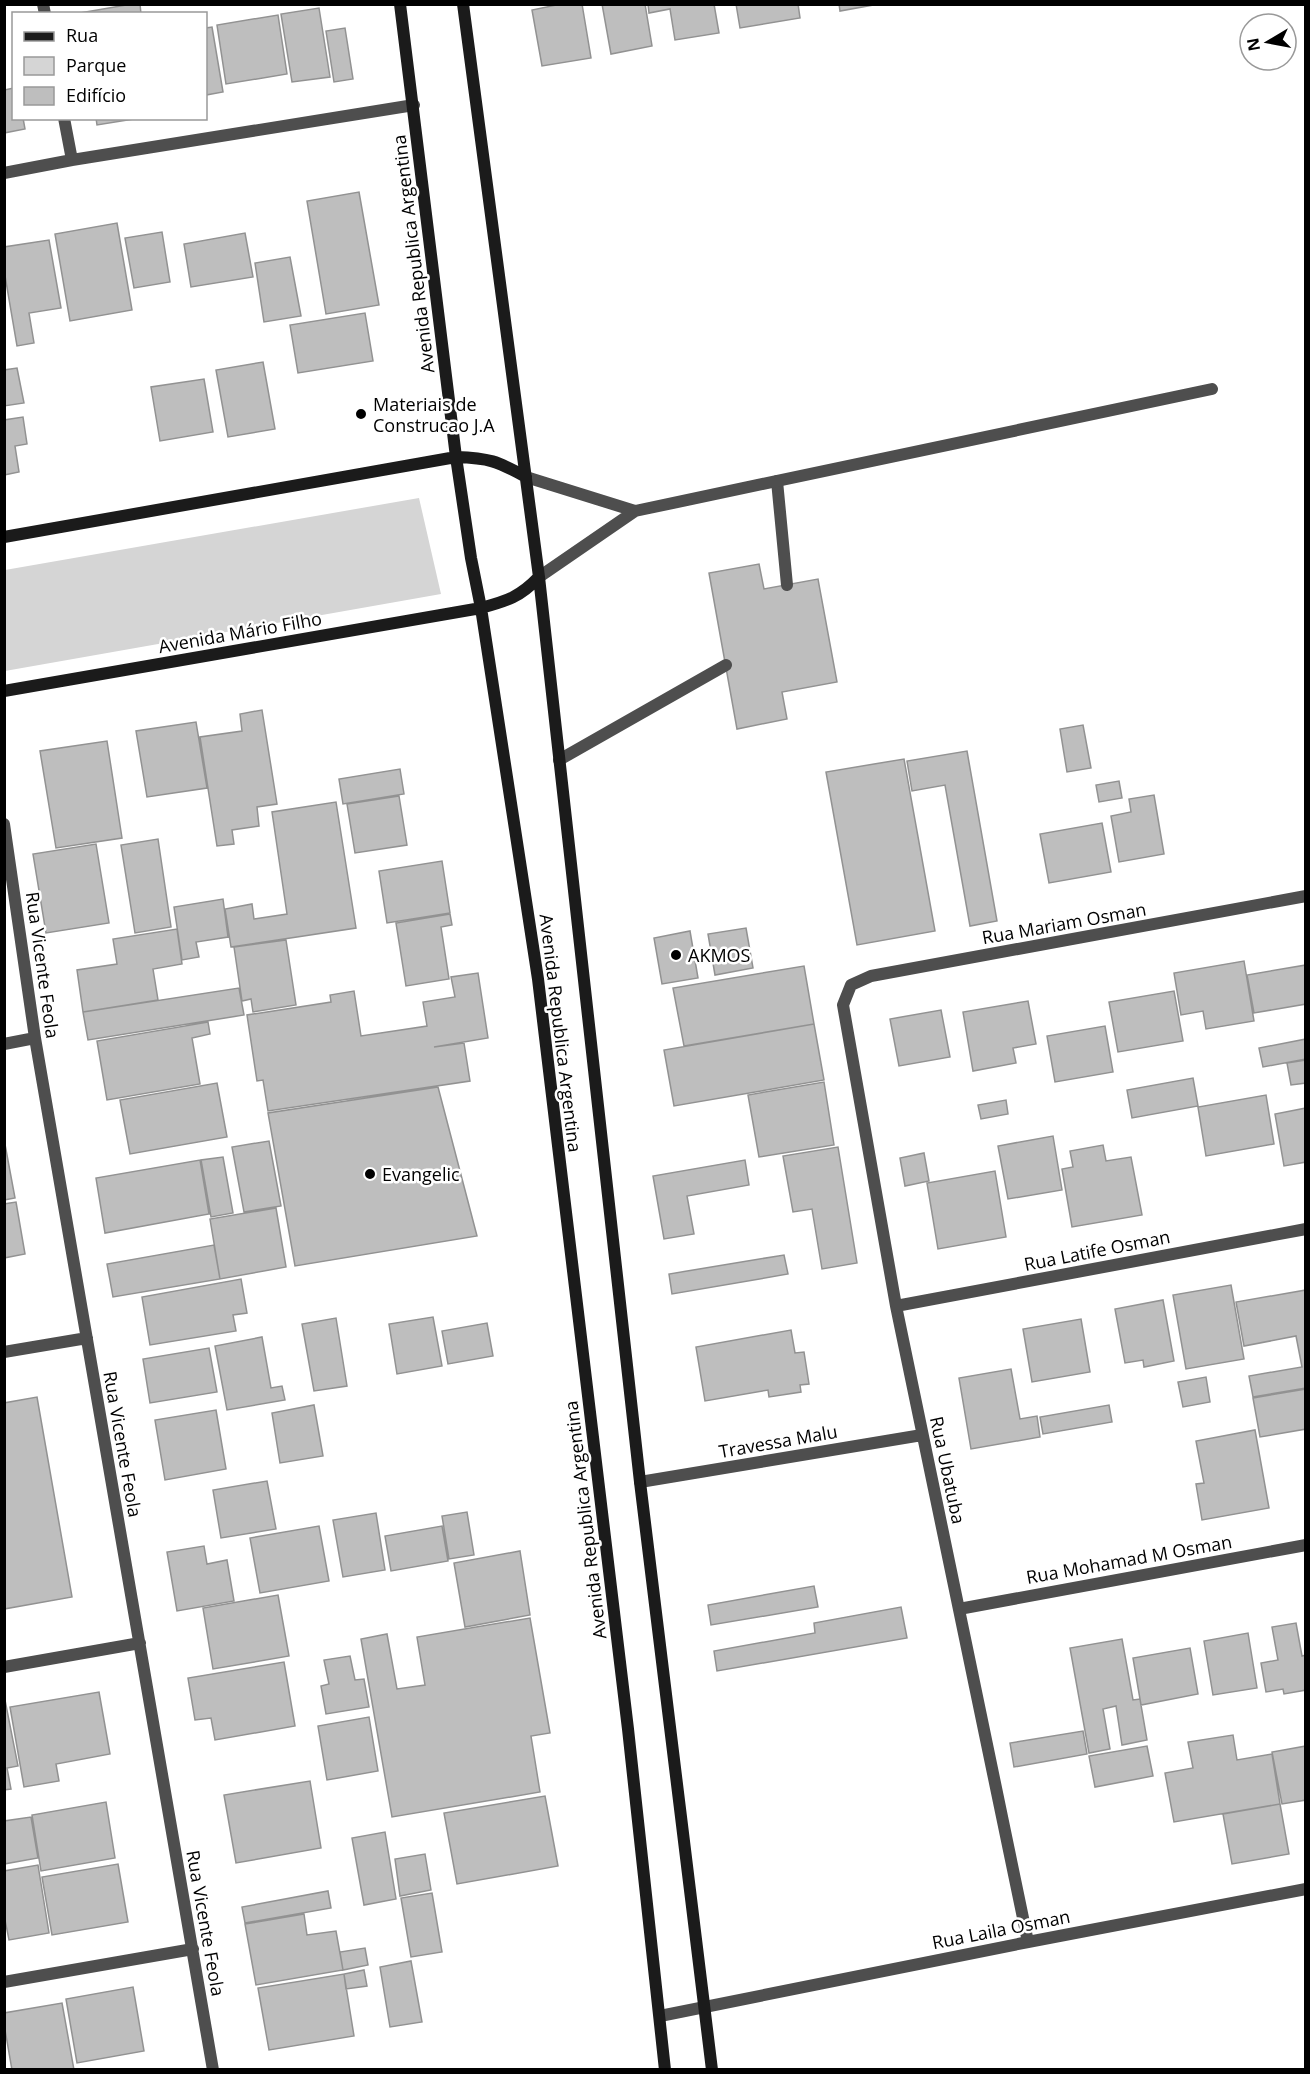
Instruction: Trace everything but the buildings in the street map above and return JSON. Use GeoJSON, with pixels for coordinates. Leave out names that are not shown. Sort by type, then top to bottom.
{"type":"FeatureCollection","features":[{"type":"Feature","properties":{"kind":"main road","name":"Avenida Republica Argentina"},"geometry":{"type":"LineString","coordinates":[[400,4],[456,457],[538,979],[627,1717],[665,2070]]}},
{"type":"Feature","properties":{"kind":"main road","name":"Avenida Republica Argentina"},"geometry":{"type":"LineString","coordinates":[[463,4],[539,577],[640,1482],[712,2070]]}},
{"type":"Feature","properties":{"kind":"main road"},"geometry":{"type":"LineString","coordinates":[[4,537],[456,457],[482,458],[500,462],[526,477]]}},
{"type":"Feature","properties":{"kind":"main road","name":"Avenida Mário Filho"},"geometry":{"type":"LineString","coordinates":[[4,692],[481,608],[506,602],[520,595],[539,577]]}},
{"type":"Feature","properties":{"kind":"street"},"geometry":{"type":"LineString","coordinates":[[4,173],[414,105]]}},
{"type":"Feature","properties":{"kind":"street"},"geometry":{"type":"LineString","coordinates":[[64,120],[72,160]]}},
{"type":"Feature","properties":{"kind":"street"},"geometry":{"type":"LineString","coordinates":[[539,577],[635,511],[1212,389]]}},
{"type":"Feature","properties":{"kind":"street"},"geometry":{"type":"LineString","coordinates":[[526,477],[635,511]]}},
{"type":"Feature","properties":{"kind":"street"},"geometry":{"type":"LineString","coordinates":[[777,481],[787,585]]}},
{"type":"Feature","properties":{"kind":"street"},"geometry":{"type":"LineString","coordinates":[[559,760],[726,665]]}},
{"type":"Feature","properties":{"kind":"street","name":"Rua Vicente Feola"},"geometry":{"type":"LineString","coordinates":[[4,824],[35,1038],[213,2070]]}},
{"type":"Feature","properties":{"kind":"street","name":"Rua Mariam Osman"},"geometry":{"type":"LineString","coordinates":[[843,1005],[851,985],[871,976],[1305,896]]}},
{"type":"Feature","properties":{"kind":"street","name":"Rua Ubatuba"},"geometry":{"type":"LineString","coordinates":[[843,1005],[896,1306],[1028,1942]]}},
{"type":"Feature","properties":{"kind":"street"},"geometry":{"type":"LineString","coordinates":[[4,1044],[35,1038]]}},
{"type":"Feature","properties":{"kind":"street","name":"Rua Latife Osman"},"geometry":{"type":"LineString","coordinates":[[896,1306],[1305,1229]]}},
{"type":"Feature","properties":{"kind":"street"},"geometry":{"type":"LineString","coordinates":[[4,1353],[87,1338]]}},
{"type":"Feature","properties":{"kind":"street","name":"Travessa Malu"},"geometry":{"type":"LineString","coordinates":[[640,1482],[922,1435]]}},
{"type":"Feature","properties":{"kind":"street","name":"Rua Mohamad M Osman"},"geometry":{"type":"LineString","coordinates":[[959,1609],[1305,1545]]}},
{"type":"Feature","properties":{"kind":"street"},"geometry":{"type":"LineString","coordinates":[[4,1667],[140,1643]]}},
{"type":"Feature","properties":{"kind":"street","name":"Rua Laila Osman"},"geometry":{"type":"LineString","coordinates":[[660,2016],[1305,1889]]}},
{"type":"Feature","properties":{"kind":"street"},"geometry":{"type":"LineString","coordinates":[[4,1982],[193,1949]]}},
{"type":"Feature","properties":{"kind":"green space"},"geometry":{"type":"Polygon","coordinates":[[[419,498],[441,594],[5,671],[5,570],[419,498]]]}},
{"type":"Feature","properties":{"kind":"place","name":"Materiais de Construcao J.A"},"geometry":{"type":"Point","coordinates":[361,414]}},
{"type":"Feature","properties":{"kind":"place","name":"AKMOS"},"geometry":{"type":"Point","coordinates":[676,955]}},
{"type":"Feature","properties":{"kind":"place","name":"Evangelic"},"geometry":{"type":"Point","coordinates":[370,1174]}}]}
